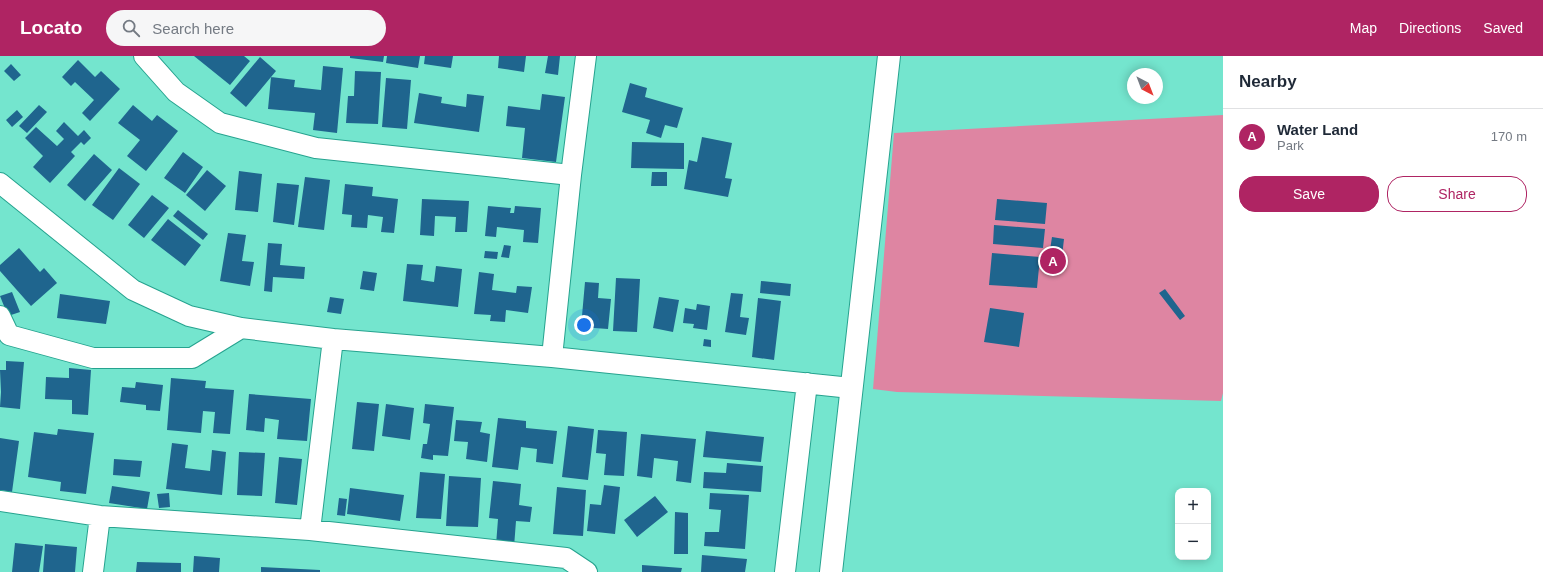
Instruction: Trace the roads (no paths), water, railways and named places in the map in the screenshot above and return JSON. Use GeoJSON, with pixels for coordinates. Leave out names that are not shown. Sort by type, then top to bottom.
{"type":"FeatureCollection","features":[{"type":"Feature","properties":{"kind":"street"},"geometry":{"type":"LineString","coordinates":[[144,56],[176,92],[220,123],[316,148],[571,175]]}},
{"type":"Feature","properties":{"kind":"street"},"geometry":{"type":"LineString","coordinates":[[552,357],[571,175],[586,56]]}},
{"type":"Feature","properties":{"kind":"street"},"geometry":{"type":"LineString","coordinates":[[831,572],[889,56]]}},
{"type":"Feature","properties":{"kind":"street"},"geometry":{"type":"LineString","coordinates":[[0,183],[133,290],[189,316],[241,328],[332,339],[552,357],[851,388]]}},
{"type":"Feature","properties":{"kind":"street"},"geometry":{"type":"LineString","coordinates":[[0,316],[9,335],[93,358],[192,358],[241,328]]}},
{"type":"Feature","properties":{"kind":"street"},"geometry":{"type":"LineString","coordinates":[[310,530],[332,339]]}},
{"type":"Feature","properties":{"kind":"street"},"geometry":{"type":"LineString","coordinates":[[785,572],[807,383]]}},
{"type":"Feature","properties":{"kind":"street"},"geometry":{"type":"LineString","coordinates":[[0,501],[100,516],[310,530],[566,558],[587,572]]}},
{"type":"Feature","properties":{"kind":"street"},"geometry":{"type":"LineString","coordinates":[[93,572],[100,516]]}},
{"type":"Feature","properties":{"kind":"place","name":"Water Land"},"geometry":{"type":"Point","coordinates":[1053,261]}}]}
